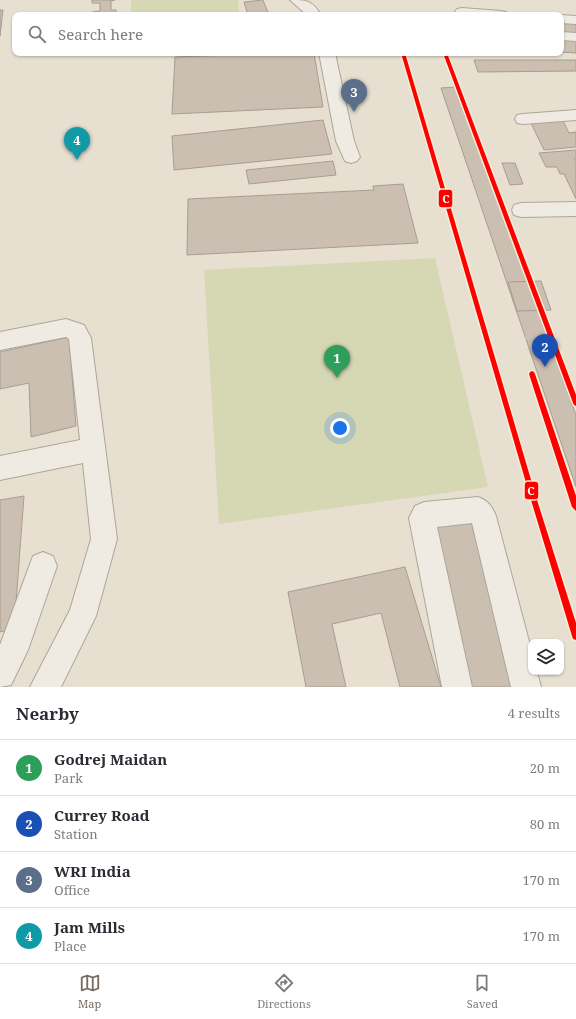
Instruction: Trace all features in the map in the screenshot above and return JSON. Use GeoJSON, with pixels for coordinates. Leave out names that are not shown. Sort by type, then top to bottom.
{"type":"FeatureCollection","features":[{"type":"Feature","properties":{"kind":"street"},"geometry":{"type":"LineString","coordinates":[[297,0],[312,12]]}},
{"type":"Feature","properties":{"kind":"street"},"geometry":{"type":"LineString","coordinates":[[564,19],[576,20]]}},
{"type":"Feature","properties":{"kind":"street"},"geometry":{"type":"LineString","coordinates":[[564,36],[576,37]]}},
{"type":"Feature","properties":{"kind":"street"},"geometry":{"type":"LineString","coordinates":[[328,56],[345,141],[351,157]]}},
{"type":"Feature","properties":{"kind":"street"},"geometry":{"type":"LineString","coordinates":[[523,119],[571,121]]}},
{"type":"Feature","properties":{"kind":"street"},"geometry":{"type":"LineString","coordinates":[[521,210],[576,209]]}},
{"type":"Feature","properties":{"kind":"street"},"geometry":{"type":"LineString","coordinates":[[0,341],[66,328],[76,331],[80,338],[104,539],[82,616],[45,687]]}},
{"type":"Feature","properties":{"kind":"street"},"geometry":{"type":"LineString","coordinates":[[0,468],[94,449]]}},
{"type":"Feature","properties":{"kind":"street"},"geometry":{"type":"LineString","coordinates":[[457,687],[422,518],[424,515],[478,510],[483,516],[526,687]]}},
{"type":"Feature","properties":{"kind":"street"},"geometry":{"type":"LineString","coordinates":[[0,674],[13,650],[43,566]]}},
{"type":"Feature","properties":{"kind":"path"},"geometry":{"type":"LineString","coordinates":[[455,126],[462,128],[471,126]]}},
{"type":"Feature","properties":{"kind":"path"},"geometry":{"type":"LineString","coordinates":[[479,199],[485,197],[497,199]]}},
{"type":"Feature","properties":{"kind":"path"},"geometry":{"type":"LineString","coordinates":[[500,260],[519,259]]}},
{"type":"Feature","properties":{"kind":"path"},"geometry":{"type":"LineString","coordinates":[[525,338],[547,337]]}},
{"type":"Feature","properties":{"kind":"green space"},"geometry":{"type":"Polygon","coordinates":[[[131,0],[238,0],[239,12],[131,12],[131,0]]]}},
{"type":"Feature","properties":{"kind":"green space"},"geometry":{"type":"Polygon","coordinates":[[[435,258],[488,487],[219,524],[204,270],[435,258]]]}},
{"type":"Feature","properties":{"kind":"building"},"geometry":{"type":"Polygon","coordinates":[[[92,0],[115,0],[111,1],[111,10],[116,10],[116,12],[92,12],[100,11],[100,3],[92,3],[92,0]]]}},
{"type":"Feature","properties":{"kind":"building"},"geometry":{"type":"Polygon","coordinates":[[[263,0],[268,12],[247,12],[244,2],[263,0]]]}},
{"type":"Feature","properties":{"kind":"building"},"geometry":{"type":"Polygon","coordinates":[[[0,10],[3,10],[0,36],[0,10]]]}},
{"type":"Feature","properties":{"kind":"building"},"geometry":{"type":"Polygon","coordinates":[[[564,21],[576,21],[576,35],[564,35],[564,21]]]}},
{"type":"Feature","properties":{"kind":"building"},"geometry":{"type":"Polygon","coordinates":[[[564,39],[576,39],[576,53],[564,52],[564,39]]]}},
{"type":"Feature","properties":{"kind":"building"},"geometry":{"type":"Polygon","coordinates":[[[314,56],[323,107],[172,114],[175,57],[314,56]]]}},
{"type":"Feature","properties":{"kind":"building"},"geometry":{"type":"Polygon","coordinates":[[[474,60],[576,60],[576,71],[478,72],[474,60]]]}},
{"type":"Feature","properties":{"kind":"building"},"geometry":{"type":"Polygon","coordinates":[[[456,87],[576,415],[576,487],[441,88],[456,87]]]}},
{"type":"Feature","properties":{"kind":"building"},"geometry":{"type":"Polygon","coordinates":[[[562,119],[569,133],[576,132],[576,147],[544,150],[530,121],[562,119]]]}},
{"type":"Feature","properties":{"kind":"building"},"geometry":{"type":"Polygon","coordinates":[[[323,120],[332,154],[174,170],[172,136],[323,120]]]}},
{"type":"Feature","properties":{"kind":"building"},"geometry":{"type":"Polygon","coordinates":[[[576,150],[576,159],[574,159],[576,163],[576,199],[564,174],[560,174],[557,167],[546,167],[539,153],[576,150]]]}},
{"type":"Feature","properties":{"kind":"building"},"geometry":{"type":"Polygon","coordinates":[[[333,161],[336,175],[249,184],[246,170],[333,161]]]}},
{"type":"Feature","properties":{"kind":"building"},"geometry":{"type":"Polygon","coordinates":[[[502,163],[515,163],[523,184],[510,185],[502,163]]]}},
{"type":"Feature","properties":{"kind":"building"},"geometry":{"type":"Polygon","coordinates":[[[403,184],[418,243],[187,255],[188,199],[374,190],[373,186],[403,184]]]}},
{"type":"Feature","properties":{"kind":"building"},"geometry":{"type":"Polygon","coordinates":[[[541,281],[551,310],[517,311],[508,282],[541,281]]]}},
{"type":"Feature","properties":{"kind":"building"},"geometry":{"type":"Polygon","coordinates":[[[69,337],[76,426],[31,437],[29,383],[0,389],[0,352],[69,337]]]}},
{"type":"Feature","properties":{"kind":"building"},"geometry":{"type":"Polygon","coordinates":[[[24,496],[14,629],[0,632],[0,500],[24,496]]]}},
{"type":"Feature","properties":{"kind":"building"},"geometry":{"type":"Polygon","coordinates":[[[470,516],[514,687],[462,687],[426,520],[470,516]]]}},
{"type":"Feature","properties":{"kind":"building"},"geometry":{"type":"Polygon","coordinates":[[[405,567],[441,687],[400,687],[381,613],[332,624],[346,687],[306,687],[288,592],[405,567]]]}},
{"type":"Feature","properties":{"kind":"transit line","name":"C"},"geometry":{"type":"LineString","coordinates":[[404,56],[534,500],[576,636]]}},
{"type":"Feature","properties":{"kind":"transit line","name":"C"},"geometry":{"type":"LineString","coordinates":[[446,56],[576,403]]}},
{"type":"Feature","properties":{"kind":"transit line","name":"C"},"geometry":{"type":"LineString","coordinates":[[532,374],[576,507]]}},
{"type":"Feature","properties":{"kind":"place","name":"WRI India"},"geometry":{"type":"Point","coordinates":[354,112]}},
{"type":"Feature","properties":{"kind":"place","name":"Jam Mills"},"geometry":{"type":"Point","coordinates":[77,160]}},
{"type":"Feature","properties":{"kind":"place","name":"Currey Road"},"geometry":{"type":"Point","coordinates":[545,367]}},
{"type":"Feature","properties":{"kind":"place","name":"Godrej Maidan"},"geometry":{"type":"Point","coordinates":[337,378]}}]}
